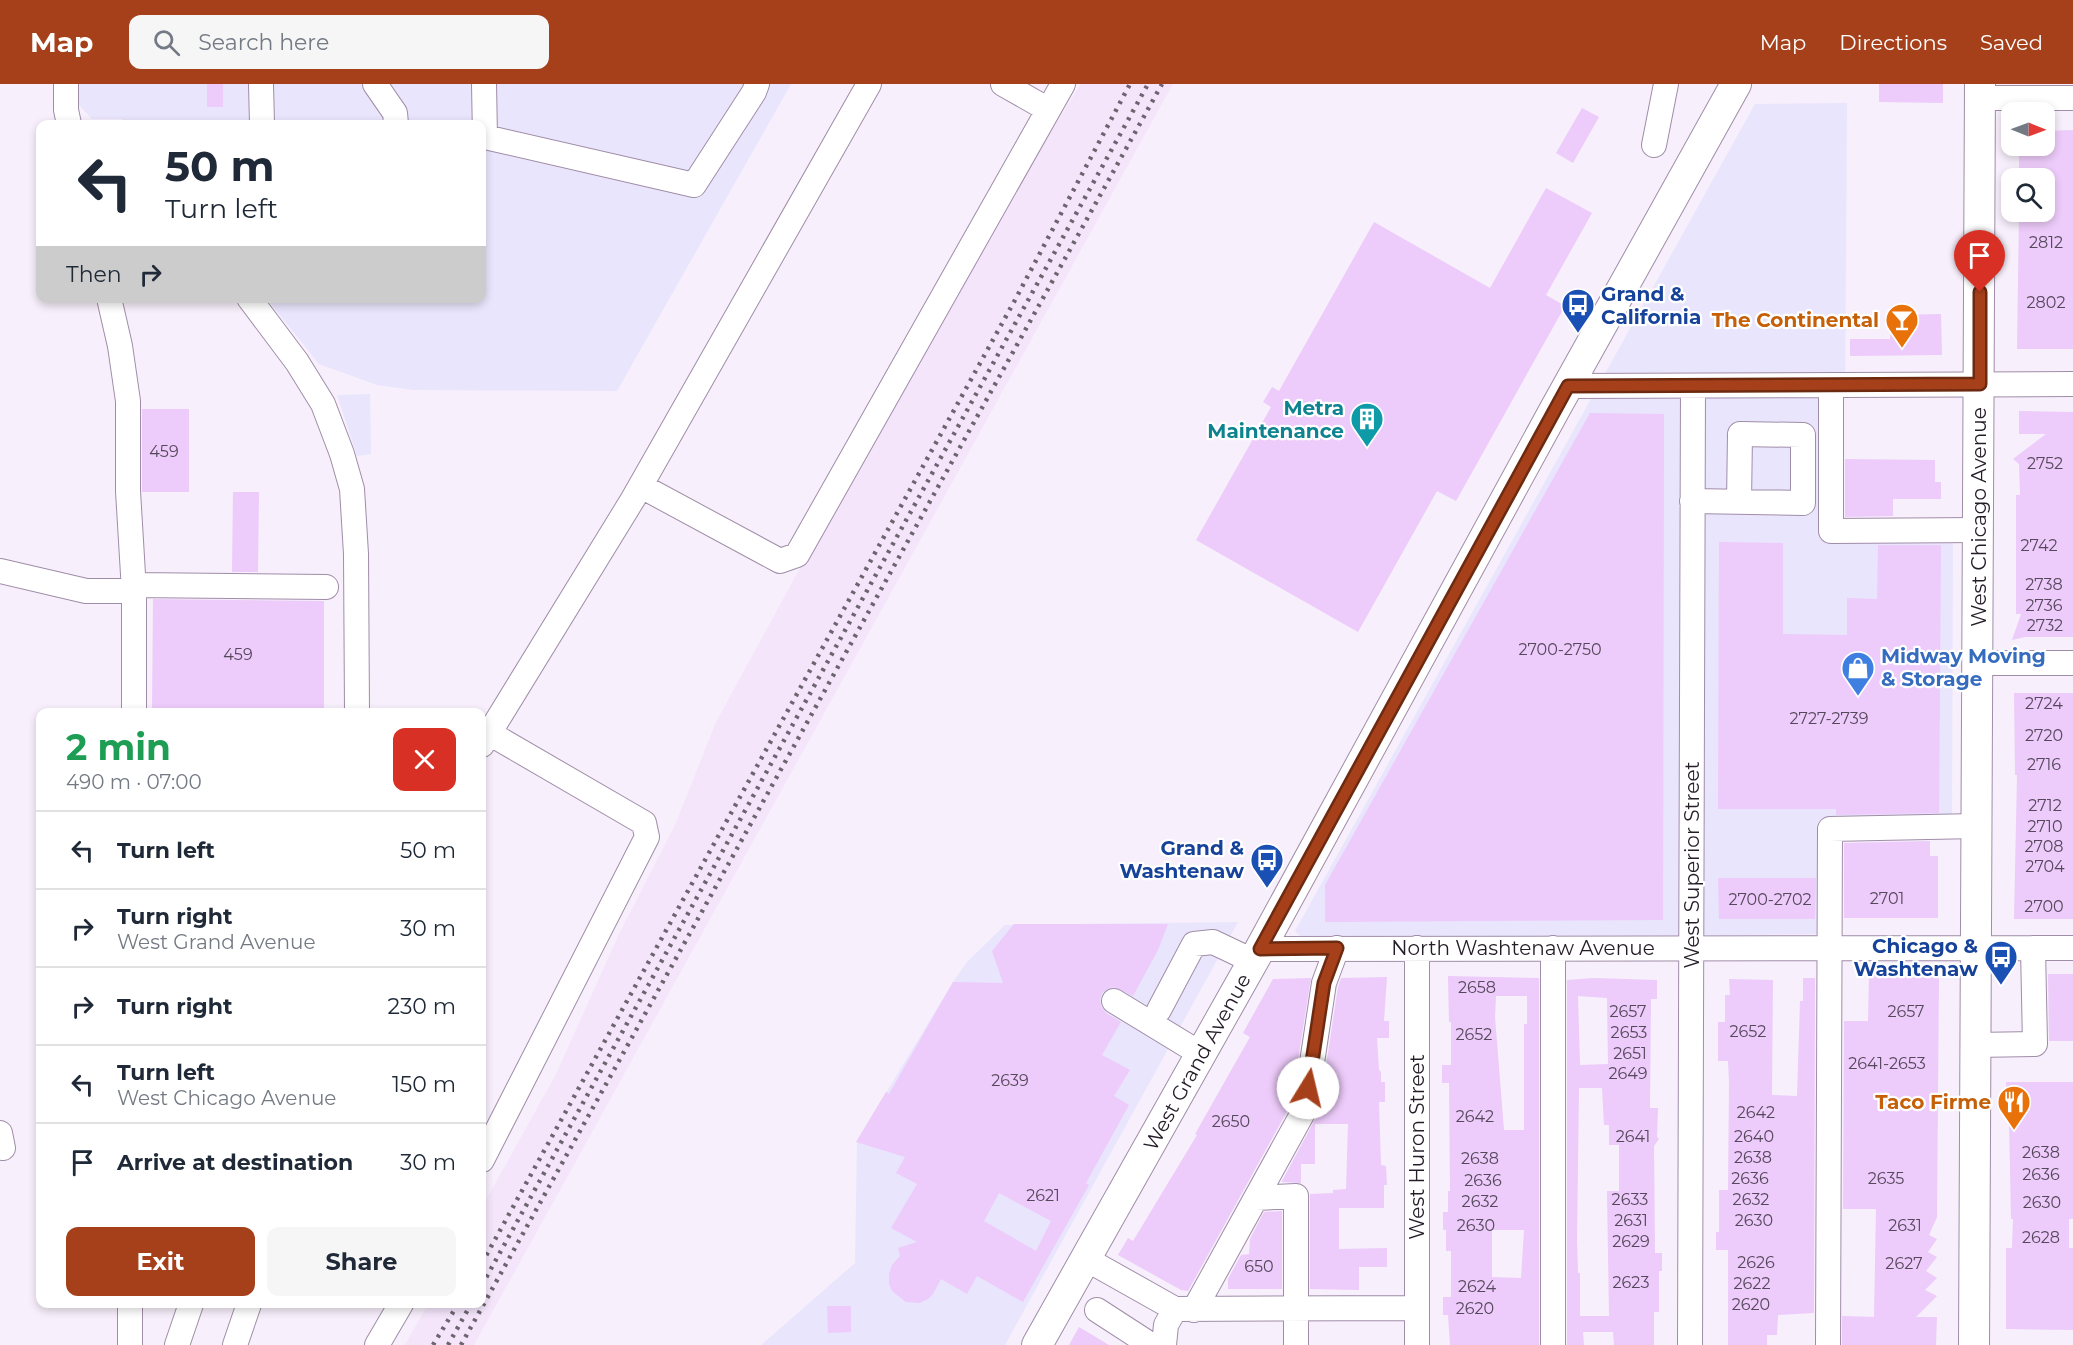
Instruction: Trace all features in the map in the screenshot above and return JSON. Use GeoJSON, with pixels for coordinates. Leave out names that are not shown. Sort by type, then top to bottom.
{"type":"FeatureCollection","features":[{"type":"Feature","properties":{"kind":"main road","name":"West Grand Avenue"},"geometry":{"type":"LineString","coordinates":[[1037,1345],[1257,955],[1736,84]]}},
{"type":"Feature","properties":{"kind":"main road","name":"West Chicago Avenue"},"geometry":{"type":"LineString","coordinates":[[1974,1345],[1980,91]]}},
{"type":"Feature","properties":{"kind":"street"},"geometry":{"type":"LineString","coordinates":[[66,84],[68,117]]}},
{"type":"Feature","properties":{"kind":"street"},"geometry":{"type":"LineString","coordinates":[[261,84],[262,120]]}},
{"type":"Feature","properties":{"kind":"street"},"geometry":{"type":"LineString","coordinates":[[375,84],[395,113],[396,120]]}},
{"type":"Feature","properties":{"kind":"street"},"geometry":{"type":"LineString","coordinates":[[484,84],[485,120]]}},
{"type":"Feature","properties":{"kind":"street"},"geometry":{"type":"LineString","coordinates":[[486,137],[694,185],[757,84]]}},
{"type":"Feature","properties":{"kind":"street"},"geometry":{"type":"LineString","coordinates":[[486,737],[641,486],[869,84]]}},
{"type":"Feature","properties":{"kind":"street"},"geometry":{"type":"LineString","coordinates":[[1003,84],[1047,109]]}},
{"type":"Feature","properties":{"kind":"street"},"geometry":{"type":"LineString","coordinates":[[641,486],[780,561],[797,555],[1063,84]]}},
{"type":"Feature","properties":{"kind":"street"},"geometry":{"type":"LineString","coordinates":[[1654,145],[1666,84]]}},
{"type":"Feature","properties":{"kind":"street"},"geometry":{"type":"LineString","coordinates":[[1980,91],[2073,98]]}},
{"type":"Feature","properties":{"kind":"street"},"geometry":{"type":"LineString","coordinates":[[110,303],[120,346],[128,401],[128,491],[134,588],[134,708]]}},
{"type":"Feature","properties":{"kind":"street"},"geometry":{"type":"LineString","coordinates":[[253,303],[297,362],[323,404],[342,454],[352,489],[356,554],[357,708]]}},
{"type":"Feature","properties":{"kind":"street"},"geometry":{"type":"LineString","coordinates":[[1568,386],[2073,384]]}},
{"type":"Feature","properties":{"kind":"street"},"geometry":{"type":"LineString","coordinates":[[1831,385],[1831,531],[1979,530]]}},
{"type":"Feature","properties":{"kind":"street","name":"West Superior Street"},"geometry":{"type":"LineString","coordinates":[[1690,1345],[1693,386]]}},
{"type":"Feature","properties":{"kind":"street"},"geometry":{"type":"LineString","coordinates":[[1692,501],[1739,502]]}},
{"type":"Feature","properties":{"kind":"street"},"geometry":{"type":"LineString","coordinates":[[0,572],[86,591],[134,588],[326,587]]}},
{"type":"Feature","properties":{"kind":"street"},"geometry":{"type":"LineString","coordinates":[[1978,663],[2073,663]]}},
{"type":"Feature","properties":{"kind":"street"},"geometry":{"type":"LineString","coordinates":[[486,740],[644,823],[647,837],[486,1152]]}},
{"type":"Feature","properties":{"kind":"street"},"geometry":{"type":"LineString","coordinates":[[1828,1345],[1830,829],[1977,826]]}},
{"type":"Feature","properties":{"kind":"street"},"geometry":{"type":"LineString","coordinates":[[1159,1010],[1194,944],[1213,942],[1257,955]]}},
{"type":"Feature","properties":{"kind":"street"},"geometry":{"type":"LineString","coordinates":[[1164,1345],[1166,1325],[1184,1310],[1256,1198],[1305,1109],[1324,983],[1337,948]]}},
{"type":"Feature","properties":{"kind":"street","name":"North Washtenaw Avenue"},"geometry":{"type":"LineString","coordinates":[[1257,955],[1337,948],[2073,948]]}},
{"type":"Feature","properties":{"kind":"street","name":"West Huron Street"},"geometry":{"type":"LineString","coordinates":[[1417,948],[1417,1345]]}},
{"type":"Feature","properties":{"kind":"street"},"geometry":{"type":"LineString","coordinates":[[1553,948],[1553,1345]]}},
{"type":"Feature","properties":{"kind":"street"},"geometry":{"type":"LineString","coordinates":[[1976,1045],[2035,1044],[2033,948]]}},
{"type":"Feature","properties":{"kind":"street"},"geometry":{"type":"LineString","coordinates":[[1114,1001],[1201,1054]]}},
{"type":"Feature","properties":{"kind":"street"},"geometry":{"type":"LineString","coordinates":[[1256,1198],[1296,1196],[1296,1345]]}},
{"type":"Feature","properties":{"kind":"street"},"geometry":{"type":"LineString","coordinates":[[1086,1259],[1184,1310],[1417,1308]]}},
{"type":"Feature","properties":{"kind":"street"},"geometry":{"type":"LineString","coordinates":[[130,1308],[130,1345]]}},
{"type":"Feature","properties":{"kind":"street"},"geometry":{"type":"LineString","coordinates":[[177,1345],[190,1308]]}},
{"type":"Feature","properties":{"kind":"street"},"geometry":{"type":"LineString","coordinates":[[235,1345],[248,1308]]}},
{"type":"Feature","properties":{"kind":"street"},"geometry":{"type":"LineString","coordinates":[[376,1345],[399,1308]]}},
{"type":"Feature","properties":{"kind":"street"},"geometry":{"type":"LineString","coordinates":[[1097,1310],[1151,1345]]}},
{"type":"Feature","properties":{"kind":"shaded area"},"geometry":{"type":"Polygon","coordinates":[[[78,84],[791,84],[617,391],[413,390],[377,385],[319,364],[270,303],[486,303],[486,120],[92,119],[77,103],[78,84]]]}},
{"type":"Feature","properties":{"kind":"shaded area"},"geometry":{"type":"Polygon","coordinates":[[[1081,84],[1173,84],[474,1345],[405,1345],[426,1308],[486,1308],[486,1200],[556,1074],[619,934],[675,825],[716,722],[957,280],[1081,84]]]}},
{"type":"Feature","properties":{"kind":"shaded area"},"geometry":{"type":"Polygon","coordinates":[[[1847,103],[1845,398],[1831,398],[1831,530],[1953,530],[1952,827],[1830,829],[1830,934],[1303,939],[1295,931],[1755,104],[1847,103]]]}},
{"type":"Feature","properties":{"kind":"shaded area"},"geometry":{"type":"Polygon","coordinates":[[[370,394],[371,454],[357,456],[337,395],[370,394]]]}},
{"type":"Feature","properties":{"kind":"shaded area"},"geometry":{"type":"Polygon","coordinates":[[[1238,922],[1005,1345],[761,1345],[855,1263],[857,1141],[953,982],[967,962],[1005,925],[1238,922]]]}},
{"type":"Feature","properties":{"kind":"building"},"geometry":{"type":"Polygon","coordinates":[[[207,84],[223,84],[223,107],[207,107],[207,84]]]}},
{"type":"Feature","properties":{"kind":"building"},"geometry":{"type":"Polygon","coordinates":[[[1879,84],[1943,84],[1943,103],[1879,102],[1879,84]]]}},
{"type":"Feature","properties":{"kind":"building"},"geometry":{"type":"Polygon","coordinates":[[[1582,108],[1599,117],[1573,163],[1556,153],[1582,108]]]}},
{"type":"Feature","properties":{"kind":"building"},"geometry":{"type":"Polygon","coordinates":[[[2073,130],[2073,349],[2017,349],[2019,222],[2055,222],[2055,168],[2019,168],[2019,156],[2055,156],[2055,131],[2073,130]]]}},
{"type":"Feature","properties":{"kind":"building","name":"Metra Maintenance"},"geometry":{"type":"Polygon","coordinates":[[[1546,188],[1592,213],[1546,295],[1565,306],[1456,501],[1437,491],[1358,632],[1196,540],[1271,407],[1263,402],[1272,387],[1279,391],[1374,222],[1490,288],[1546,188]]]}},
{"type":"Feature","properties":{"kind":"building"},"geometry":{"type":"Polygon","coordinates":[[[1941,314],[1942,355],[1850,356],[1850,339],[1890,339],[1890,335],[1896,335],[1896,315],[1941,314]]]}},
{"type":"Feature","properties":{"kind":"building"},"geometry":{"type":"Polygon","coordinates":[[[142,409],[189,409],[189,492],[142,492],[142,409]]]}},
{"type":"Feature","properties":{"kind":"building"},"geometry":{"type":"Polygon","coordinates":[[[2019,411],[2073,412],[2073,637],[2025,637],[2012,640],[2021,614],[2016,614],[2016,495],[2020,495],[2019,464],[2013,459],[2046,434],[2019,434],[2019,411]]]}},
{"type":"Feature","properties":{"kind":"building"},"geometry":{"type":"Polygon","coordinates":[[[1590,413],[1664,414],[1663,920],[1325,922],[1325,885],[1590,413]]]}},
{"type":"Feature","properties":{"kind":"building"},"geometry":{"type":"Polygon","coordinates":[[[1845,459],[1935,460],[1935,482],[1941,482],[1941,499],[1893,499],[1893,516],[1845,517],[1845,459]]]}},
{"type":"Feature","properties":{"kind":"building"},"geometry":{"type":"Polygon","coordinates":[[[233,492],[259,492],[258,572],[232,572],[233,492]]]}},
{"type":"Feature","properties":{"kind":"building"},"geometry":{"type":"Polygon","coordinates":[[[1719,542],[1783,543],[1783,634],[1847,635],[1847,598],[1877,599],[1878,545],[1941,545],[1939,813],[1836,815],[1836,809],[1718,809],[1719,542]]]}},
{"type":"Feature","properties":{"kind":"building"},"geometry":{"type":"Polygon","coordinates":[[[153,599],[324,601],[324,708],[152,708],[153,599]]]}},
{"type":"Feature","properties":{"kind":"building"},"geometry":{"type":"Polygon","coordinates":[[[2014,693],[2073,693],[2073,919],[2014,919],[2017,775],[2015,775],[2014,693]]]}},
{"type":"Feature","properties":{"kind":"building"},"geometry":{"type":"Polygon","coordinates":[[[1930,841],[1930,856],[1938,856],[1938,918],[1844,918],[1844,843],[1930,841]]]}},
{"type":"Feature","properties":{"kind":"building"},"geometry":{"type":"Polygon","coordinates":[[[1718,878],[1816,878],[1815,919],[1719,919],[1718,878]]]}},
{"type":"Feature","properties":{"kind":"building"},"geometry":{"type":"Polygon","coordinates":[[[1014,924],[1168,924],[1158,950],[1133,996],[1114,987],[1102,993],[1101,1007],[1121,1022],[1102,1055],[1130,1070],[1114,1096],[1129,1105],[1086,1183],[1089,1185],[1023,1302],[977,1276],[967,1294],[941,1279],[928,1299],[919,1303],[906,1302],[892,1291],[889,1274],[892,1265],[900,1256],[898,1248],[917,1242],[891,1228],[917,1184],[896,1173],[905,1157],[856,1142],[886,1092],[889,1094],[953,982],[1003,983],[992,951],[1014,924]],[[999,1193],[984,1221],[1036,1251],[1051,1221],[999,1193]]]}},
{"type":"Feature","properties":{"kind":"building"},"geometry":{"type":"Polygon","coordinates":[[[2048,974],[2073,974],[2073,1041],[2049,1041],[2048,974]]]}},
{"type":"Feature","properties":{"kind":"building"},"geometry":{"type":"Polygon","coordinates":[[[1869,975],[1939,975],[1937,1217],[1929,1235],[1937,1239],[1928,1252],[1937,1257],[1926,1271],[1937,1278],[1925,1290],[1937,1296],[1916,1317],[1937,1317],[1936,1345],[1842,1345],[1842,1316],[1874,1317],[1876,1209],[1843,1209],[1844,1021],[1868,1021],[1869,975]]]}},
{"type":"Feature","properties":{"kind":"building"},"geometry":{"type":"Polygon","coordinates":[[[1448,976],[1539,978],[1539,1345],[1450,1345],[1448,1315],[1443,1315],[1443,1297],[1451,1297],[1451,1251],[1446,1251],[1446,1230],[1443,1230],[1443,1212],[1448,1212],[1448,1191],[1450,1191],[1449,1083],[1442,1083],[1442,1065],[1451,1065],[1451,1022],[1449,1022],[1448,976]],[[1496,996],[1495,1017],[1504,1130],[1524,1130],[1524,1024],[1527,1024],[1527,996],[1496,996]],[[1492,1230],[1492,1277],[1521,1278],[1524,1230],[1492,1230]]]}},
{"type":"Feature","properties":{"kind":"building"},"geometry":{"type":"Polygon","coordinates":[[[1387,977],[1384,1021],[1389,1021],[1389,1038],[1377,1038],[1381,1082],[1385,1082],[1385,1102],[1379,1102],[1381,1165],[1386,1166],[1387,1185],[1384,1185],[1384,1208],[1339,1208],[1339,1249],[1387,1248],[1387,1267],[1359,1267],[1359,1290],[1310,1289],[1310,1194],[1333,1193],[1333,1190],[1346,1189],[1348,1124],[1315,1124],[1315,1164],[1301,1164],[1301,1183],[1282,1181],[1319,1112],[1341,978],[1387,977]]]}},
{"type":"Feature","properties":{"kind":"building"},"geometry":{"type":"Polygon","coordinates":[[[1311,978],[1291,1104],[1188,1291],[1181,1290],[1118,1255],[1128,1238],[1133,1241],[1197,1135],[1195,1134],[1250,1037],[1243,1033],[1273,979],[1311,978]]]}},
{"type":"Feature","properties":{"kind":"building"},"geometry":{"type":"Polygon","coordinates":[[[1593,978],[1657,980],[1657,999],[1651,999],[1650,1108],[1658,1108],[1657,1137],[1659,1139],[1654,1146],[1655,1253],[1662,1253],[1662,1271],[1659,1271],[1659,1312],[1654,1312],[1654,1345],[1614,1345],[1613,1332],[1583,1332],[1584,1345],[1567,1345],[1567,980],[1593,978]],[[1578,996],[1580,1065],[1608,1064],[1607,998],[1578,996]],[[1579,1088],[1577,1239],[1580,1316],[1609,1316],[1607,1191],[1619,1191],[1619,1145],[1609,1145],[1609,1125],[1604,1125],[1602,1088],[1579,1088]]]}},
{"type":"Feature","properties":{"kind":"building"},"geometry":{"type":"Polygon","coordinates":[[[1803,978],[1815,978],[1814,1313],[1778,1315],[1777,1335],[1767,1335],[1767,1345],[1728,1345],[1728,1250],[1716,1250],[1716,1232],[1719,1232],[1719,1190],[1728,1190],[1729,1082],[1728,1061],[1718,1061],[1718,1022],[1725,1022],[1725,995],[1730,995],[1729,979],[1773,980],[1772,1095],[1797,1096],[1800,1001],[1803,1001],[1803,978]]]}},
{"type":"Feature","properties":{"kind":"building"},"geometry":{"type":"Polygon","coordinates":[[[2006,1082],[2073,1082],[2073,1219],[2069,1219],[2069,1248],[2073,1248],[2073,1330],[2006,1329],[2006,1248],[2012,1248],[2013,1219],[2011,1219],[2006,1082]]]}},
{"type":"Feature","properties":{"kind":"building"},"geometry":{"type":"Polygon","coordinates":[[[1282,1211],[1282,1289],[1228,1289],[1228,1279],[1241,1255],[1249,1254],[1250,1239],[1264,1212],[1282,1211]]]}},
{"type":"Feature","properties":{"kind":"building"},"geometry":{"type":"Polygon","coordinates":[[[827,1306],[851,1306],[851,1332],[828,1333],[827,1306]]]}},
{"type":"Feature","properties":{"kind":"building"},"geometry":{"type":"Polygon","coordinates":[[[1079,1327],[1109,1345],[1069,1345],[1079,1327]]]}},
{"type":"Feature","properties":{"kind":"railway"},"geometry":{"type":"LineString","coordinates":[[486,1256],[1015,300],[1130,84]]}},
{"type":"Feature","properties":{"kind":"railway"},"geometry":{"type":"LineString","coordinates":[[486,1278],[1148,84]]}},
{"type":"Feature","properties":{"kind":"railway"},"geometry":{"type":"LineString","coordinates":[[486,1300],[1162,84]]}},
{"type":"Feature","properties":{"kind":"railway"},"geometry":{"type":"LineString","coordinates":[[433,1345],[456,1308]]}},
{"type":"Feature","properties":{"kind":"railway"},"geometry":{"type":"LineString","coordinates":[[448,1345],[469,1308]]}},
{"type":"Feature","properties":{"kind":"railway"},"geometry":{"type":"LineString","coordinates":[[461,1345],[482,1308]]}},
{"type":"Feature","properties":{"kind":"place","name":"Grand & California"},"geometry":{"type":"Point","coordinates":[1578,334]}},
{"type":"Feature","properties":{"kind":"place","name":"The Continental"},"geometry":{"type":"Point","coordinates":[1902,349]}},
{"type":"Feature","properties":{"kind":"place","name":"Metra Maintenance"},"geometry":{"type":"Point","coordinates":[1367,448]}},
{"type":"Feature","properties":{"kind":"place","name":"Midway Moving & Storage"},"geometry":{"type":"Point","coordinates":[1858,697]}},
{"type":"Feature","properties":{"kind":"place","name":"Grand & Washtenaw"},"geometry":{"type":"Point","coordinates":[1267,889]}},
{"type":"Feature","properties":{"kind":"place","name":"Chicago & Washtenaw"},"geometry":{"type":"Point","coordinates":[2001,986]}},
{"type":"Feature","properties":{"kind":"place","name":"Taco Firme"},"geometry":{"type":"Point","coordinates":[2014,1131]}},
{"type":"Feature","properties":{"kind":"route"},"geometry":{"type":"LineString","coordinates":[[1308,1088],[1324,983],[1337,948],[1260,949],[1568,386],[1980,384],[1980,292]]}}]}
